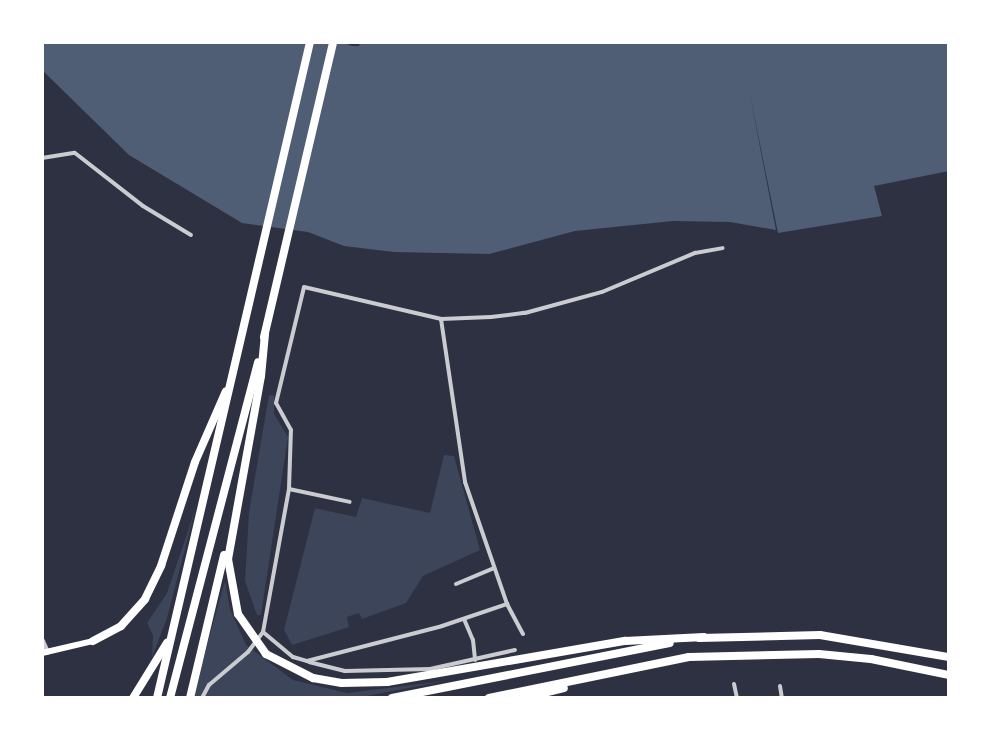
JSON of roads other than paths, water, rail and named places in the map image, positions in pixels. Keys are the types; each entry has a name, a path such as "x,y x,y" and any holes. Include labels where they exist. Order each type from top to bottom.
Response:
{"highway":[{"path":"157,698 310,42"},
{"path":"170,698 265,334 333,42"},
{"path":"190,698 233,519 261,376 265,334"},
{"path":"93,641 121,626 145,599 236,363"},
{"path":"233,519 228,559 231,591 248,633 266,654 313,678 342,683 387,682 625,641 704,637 820,635 949,657"},
{"path":"133,698 174,632"},
{"path":"392,698 704,637"},
{"path":"489,698 689,657 819,654 871,659 949,675"},
{"path":"523,698 689,657"}],"main road":[{"path":"44,653 93,641"}],"street":[{"path":"42,158 75,153 143,206 191,235"},
{"path":"202,698 209,685 248,652 263,632 289,489 291,430 276,403 304,287 441,319 533,311 602,292 669,267 695,253 723,248"},
{"path":"441,319 465,482 507,604 523,634"},
{"path":"289,489 350,502"},
{"path":"456,584 494,568"},
{"path":"307,661 464,619 507,604"},
{"path":"464,619 473,640 475,660"},
{"path":"263,632 293,657 329,669 430,669 515,650"},
{"path":"42,641 44,653"},
{"path":"734,684 737,698"},
{"path":"780,686 782,698"}]}
